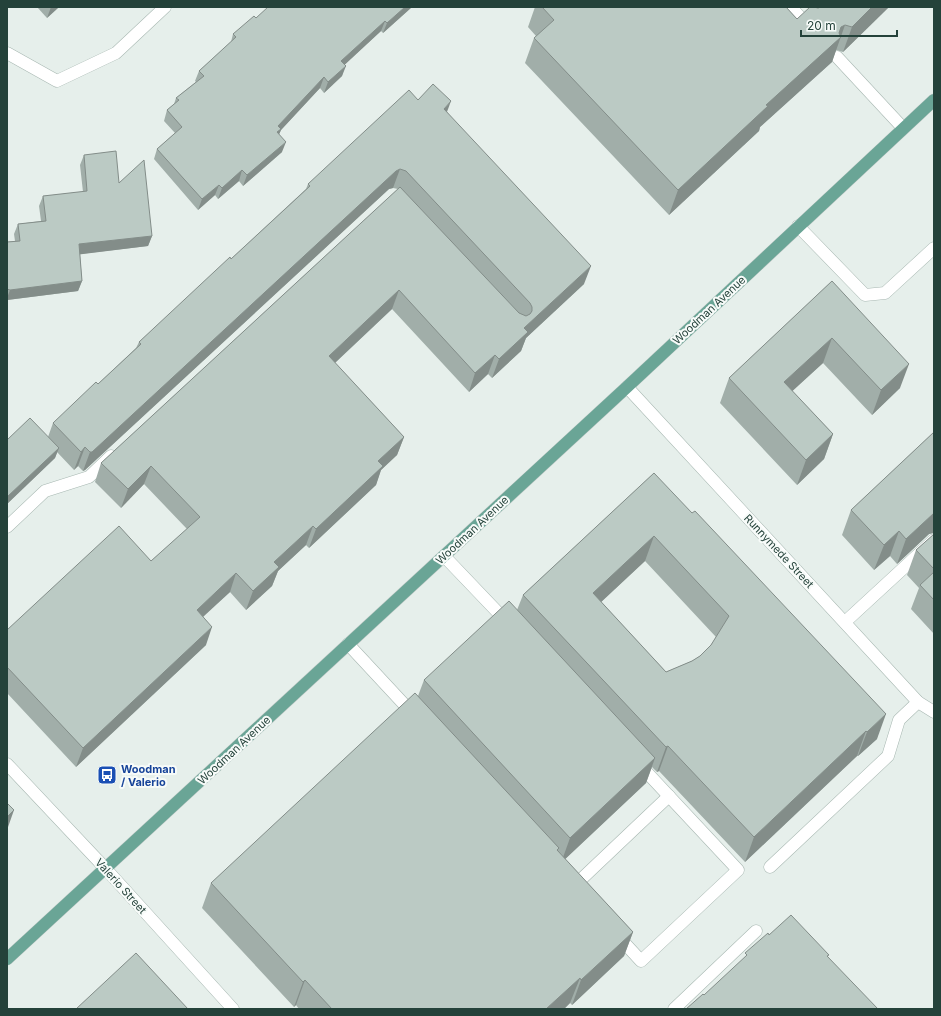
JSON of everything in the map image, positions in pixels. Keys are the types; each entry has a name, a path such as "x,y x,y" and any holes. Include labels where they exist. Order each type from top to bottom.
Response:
{"main road":[{"name":"Woodman Avenue","path":"7,958 628,387 903,128 933,103"}],"street":[{"path":"7,53 57,81 116,53 165,7"},
{"path":"791,7 808,26"},
{"path":"837,57 903,128"},
{"path":"798,226 865,295 885,293 934,248"},
{"name":"Runnymede Street","path":"628,387 918,702 934,712"},
{"path":"7,527 45,491 89,477 118,450"},
{"path":"845,622 934,540"},
{"path":"444,556 514,629"},
{"path":"348,644 421,722"},
{"path":"770,868 888,756 899,720 918,702"},
{"path":"609,927 641,961 738,870 632,756"},
{"name":"Valerio Street","path":"7,764 105,868 233,1009"},
{"path":"583,898 570,884 669,796"},
{"path":"674,1009 756,931"}],"building":[{"path":"268,7 405,7 387,23 385,21 341,61 346,66 328,82 324,77 278,126 281,129 277,132 286,142 247,175 242,170 222,188 219,185 202,199 157,149 182,127 167,110 179,100 176,98 204,76 199,71 236,37 233,34 254,16 256,18"},
{"path":"542,7 786,7 797,19 810,7 872,7 852,27 845,25 841,27 839,33 841,37 766,105 768,106 678,190 534,38 554,20"},
{"path":"433,84 451,101 444,109 591,266 524,328 528,332 499,359 495,355 475,373 399,290 329,356 404,437 378,461 383,466 316,529 313,526 274,562 279,567 253,591 236,573 197,610 212,627 83,748 7,667 7,630 119,526 151,561 200,517 151,466 128,489 101,463 400,187 519,313 526,316 532,311 530,303 406,171 400,169 396,171 92,452 85,447 81,452 53,423 96,382 98,384 141,344 139,342 230,257 231,259 310,186 308,184 409,90 418,100"},
{"path":"116,151 119,183 144,160 152,236 79,244 82,281 10,290 7,289 7,242 20,241 18,224 46,221 43,196 87,191 84,155"},
{"path":"832,281 909,364 881,390 832,338 784,382 833,434 806,460 729,378"},
{"path":"30,418 59,448 7,497 7,440"},
{"path":"934,432 934,513 906,539 899,531 884,545 851,510"},
{"path":"654,473 692,513 695,511 886,714 754,837 668,746 666,747 523,595","holes":["654,536 729,616 711,645 700,656 666,672 593,593"]},
{"path":"934,534 934,569 916,550"},
{"path":"934,572 934,600 920,585"},
{"path":"509,601 655,758 570,838 424,680"},
{"path":"415,693 559,848 557,850 633,932 581,980 580,978 546,1009 332,1009 305,980 303,982 211,883"},
{"path":"7,803 14,810 7,817"},
{"path":"791,915 829,955 827,956 878,1009 686,1009 703,994 704,995 747,955 745,953 768,933 769,935"},
{"path":"136,953 188,1009 76,1009"}],"place":[{"name":"Woodman / Valerio","path":"107,775"}]}
